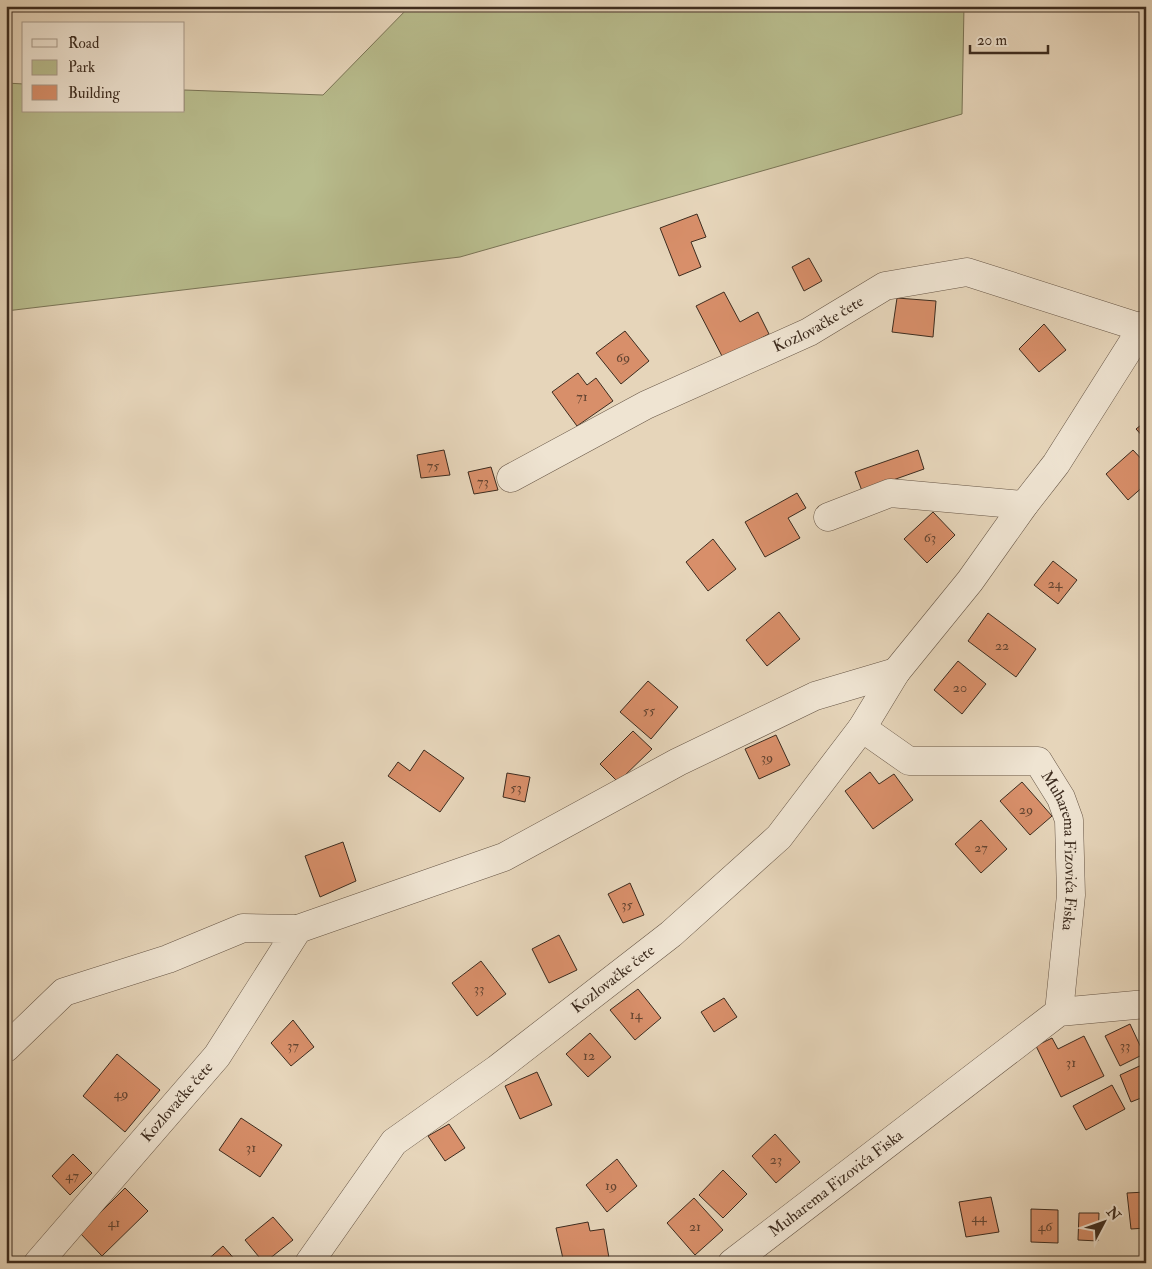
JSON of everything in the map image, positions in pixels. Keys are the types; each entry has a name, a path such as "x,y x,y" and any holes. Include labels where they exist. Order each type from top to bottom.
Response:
{"street":[{"name":"Kozlovačke čete","path":"309,1263 394,1142 497,1069 671,934 779,837 862,728 896,672 970,581 1024,505 1056,464 1144,326 967,272 886,286 809,332 646,406 511,478"},
{"path":"828,517 890,494 1024,505"},
{"path":"6,1048 64,992 168,959 243,928 298,929 504,857 678,762 806,700 896,672"},
{"name":"Muharema Fizovića Fiska","path":"732,1263 1059,1012 1071,896 1069,820 1061,798 1038,761 909,761 862,728"},
{"name":"Kozlovačke čete","path":"38,1263 216,1056 298,929"},
{"path":"1059,1012 1146,1004"}],"green space":[{"path":"410,6 964,6 962,114 460,257 6,311 6,83 22,84 22,112 185,112 185,90 323,95"}],"building":[{"path":"697,214 706,237 691,242 701,267 679,276 660,228"},
{"path":"809,258 822,281 804,291 792,267"},
{"path":"724,292 740,322 758,312 769,334 723,358 696,306"},
{"path":"897,298 936,301 933,337 892,332"},
{"path":"1044,324 1066,350 1039,372 1019,349"},
{"path":"625,331 649,361 621,384 596,353"},
{"path":"578,373 587,385 596,378 613,401 577,426 552,392"},
{"path":"1146,421 1146,440 1136,429"},
{"path":"444,450 450,475 421,478 417,455"},
{"path":"918,450 924,469 862,491 855,472"},
{"path":"1133,450 1146,464 1146,484 1128,500 1106,474"},
{"path":"491,467 498,490 474,494 468,472"},
{"path":"797,493 806,508 788,518 800,538 765,557 745,522"},
{"path":"933,512 955,535 927,563 904,539"},
{"path":"713,539 736,569 708,591 686,562"},
{"path":"1053,561 1077,580 1058,604 1034,585"},
{"path":"779,612 800,639 767,666 746,640"},
{"path":"988,613 1036,649 1016,677 968,641"},
{"path":"958,661 986,684 962,714 934,690"},
{"path":"648,681 678,707 651,739 620,712"},
{"path":"633,731 652,749 618,782 600,764"},
{"path":"776,735 790,765 759,779 745,749"},
{"path":"424,750 464,778 440,812 388,776 398,762 410,771"},
{"path":"870,772 879,784 894,774 913,800 873,829 845,791"},
{"path":"507,773 530,777 525,802 503,797"},
{"path":"1022,782 1052,816 1030,835 1000,801"},
{"path":"981,820 1007,849 981,873 955,844"},
{"path":"343,842 356,881 320,897 305,856"},
{"path":"630,883 644,915 623,923 608,894"},
{"path":"559,935 577,970 549,983 532,949"},
{"path":"481,961 506,994 477,1016 452,983"},
{"path":"638,989 661,1018 635,1040 610,1010"},
{"path":"724,998 737,1017 714,1032 701,1012"},
{"path":"293,1020 314,1047 291,1066 271,1043"},
{"path":"1130,1024 1144,1054 1120,1066 1105,1036"},
{"path":"590,1033 611,1057 588,1077 566,1054"},
{"path":"1084,1036 1104,1076 1061,1097 1036,1046 1052,1038 1058,1049"},
{"path":"117,1054 160,1090 125,1132 83,1096"},
{"path":"1146,1063 1146,1096 1131,1102 1120,1075"},
{"path":"537,1072 552,1105 520,1119 505,1086"},
{"path":"1112,1085 1125,1109 1086,1130 1073,1106"},
{"path":"241,1118 282,1145 260,1177 219,1150"},
{"path":"449,1124 465,1148 445,1161 428,1136"},
{"path":"775,1134 800,1162 776,1183 752,1156"},
{"path":"73,1154 92,1173 70,1195 52,1176"},
{"path":"617,1159 637,1186 607,1212 586,1185"},
{"path":"723,1170 747,1194 723,1218 699,1195"},
{"path":"125,1188 148,1211 102,1256 80,1233"},
{"path":"1146,1192 1146,1228 1131,1229 1127,1193"},
{"path":"991,1197 999,1232 966,1237 959,1202"},
{"path":"694,1198 723,1230 695,1255 667,1223"},
{"path":"1031,1209 1058,1210 1058,1243 1031,1242"},
{"path":"1079,1213 1099,1213 1098,1241 1078,1240"},
{"path":"273,1217 293,1240 264,1263 245,1240"},
{"path":"588,1222 590,1231 604,1229 609,1258 587,1263 564,1263 556,1228"},
{"path":"223,1246 238,1263 204,1263"}]}
